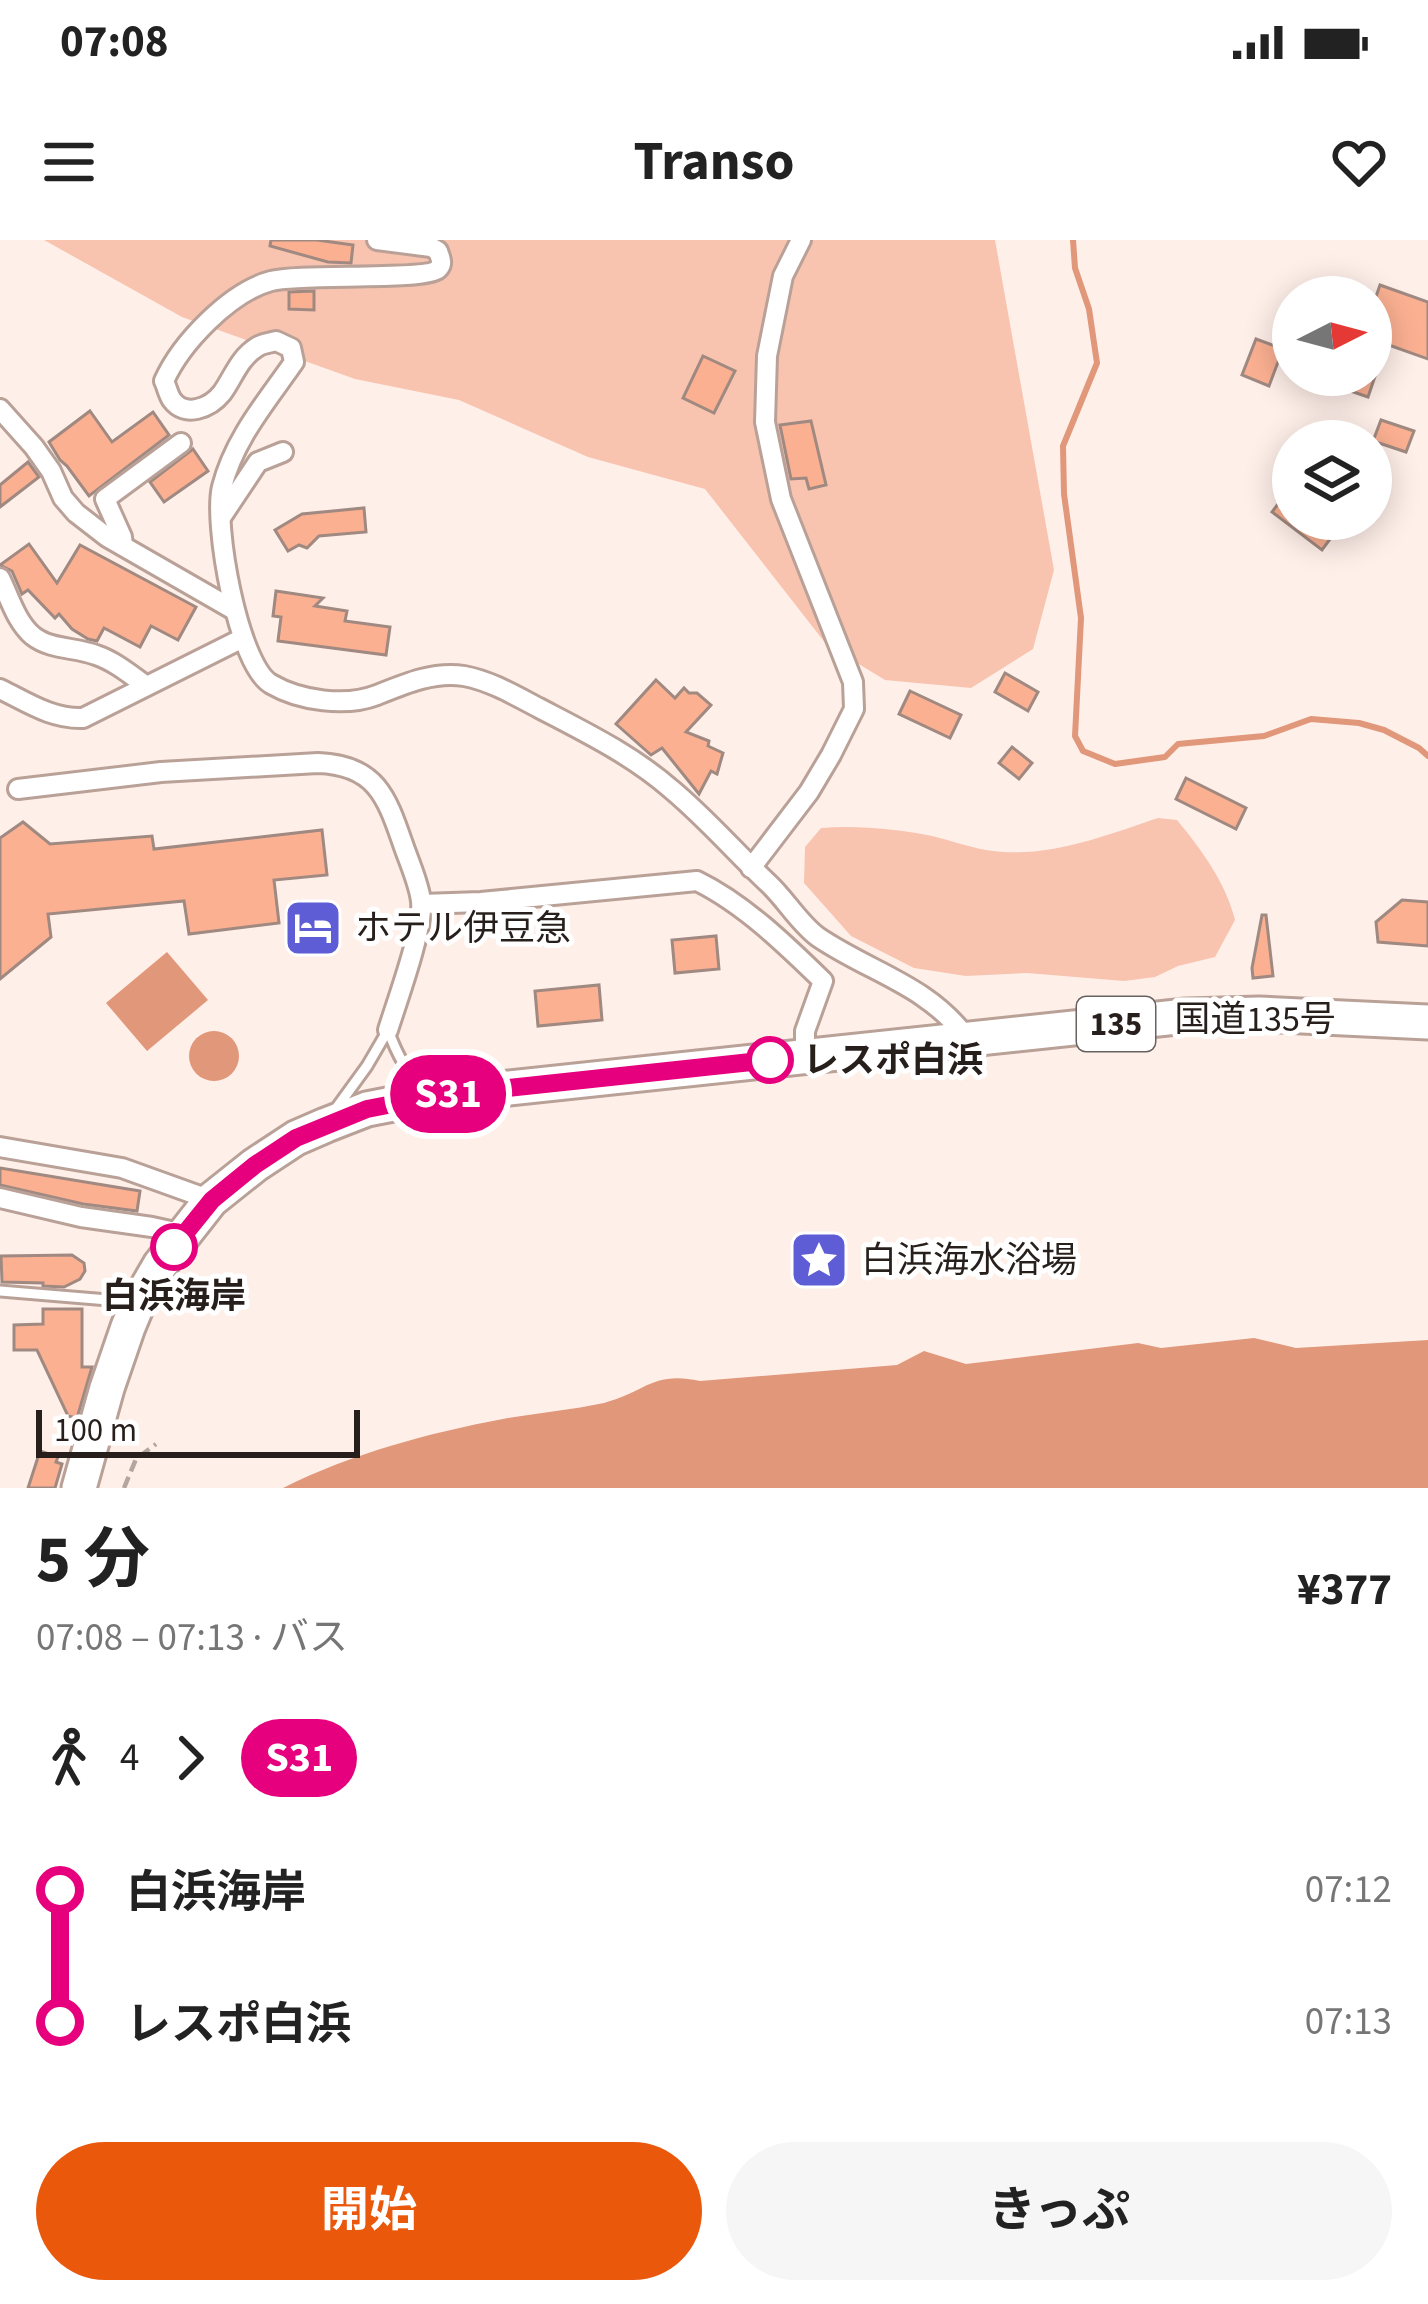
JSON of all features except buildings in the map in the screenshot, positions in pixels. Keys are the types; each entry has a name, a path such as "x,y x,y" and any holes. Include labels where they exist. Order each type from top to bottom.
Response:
{"highway":[{"name":"国道135号","path":"80,1488 107,1388 138,1303 160,1265 212,1200 255,1165 296,1138 367,1109 434,1096 1186,1016 1259,1014 1428,1022"}],"street":[{"path":"377,240 431,247 438,251 439,268 267,282 233,301 202,328 184,346 164,381 172,400 183,409 197,410 214,402 237,366 257,346 276,341 291,348 294,362 254,416 221,489 234,610 255,669 268,683 325,700 357,700 402,683 461,675 490,684 595,737 671,789 816,935 922,994 950,1016 967,1038"},
{"path":"751,868 809,792 854,709 854,682 781,499 765,422 767,356 783,276 801,240"},
{"path":"0,409 34,447 76,513 107,537 234,610"},
{"path":"123,546 105,499 181,443"},
{"path":"221,518 258,462 283,452"},
{"path":"0,578 32,635 54,646 97,655 145,685"},
{"path":"0,688 49,713 82,718 243,638"},
{"path":"18,789 160,772 337,764 356,770 383,793 422,904 388,1030"},
{"path":"422,904 698,881 721,892 823,981 805,1031 805,1056"},
{"path":"0,1147 122,1168 212,1200"},
{"path":"5,1201 184,1234"}],"lane":[{"path":"388,1030 399,1059 434,1096"},
{"path":"326,1125 388,1030"},
{"path":"0,1291 138,1303"}],"path":[{"path":"124,1488 136,1460 156,1444"}],"shaded area":[{"path":"44,240 995,240 1054,570 1033,649 971,688 885,680 826,644 705,489 588,457 459,400 355,379 182,317"},
{"path":"1158,818 1177,820 1195,843 1219,880 1235,920 1215,957 1155,977 1124,981 1027,973 966,976 914,968 851,936 804,883 805,847 821,828 891,830 986,850 1030,852 1074,845"},
{"path":"167,952 208,1000 147,1051 106,1003"},
{"path":"214,1031 231,1039 239,1056 231,1073 214,1081 197,1073 189,1056 197,1039"},
{"path":"1254,1338 1296,1348 1428,1340 1428,1488 283,1488 418,1438 604,1403 671,1379 700,1381 897,1365 924,1351 966,1364 1138,1343 1161,1348"}],"waterway":[{"path":"1073,240 1097,363 1063,446 1064,494 1081,618 1075,736 1083,751 1115,764 1165,757 1178,744 1264,736 1311,719 1384,730 1428,756"}],"bus line":[{"name":"S31","path":"174,1247 212,1200 255,1165 296,1138 367,1109 434,1096 770,1060"}],"place":[{"name":"ホテル伊豆急","path":"313,928"},
{"name":"レスポ白浜","path":"770,1060"},
{"name":"白浜海岸","path":"174,1247"},
{"name":"白浜海水浴場","path":"819,1260"}]}
